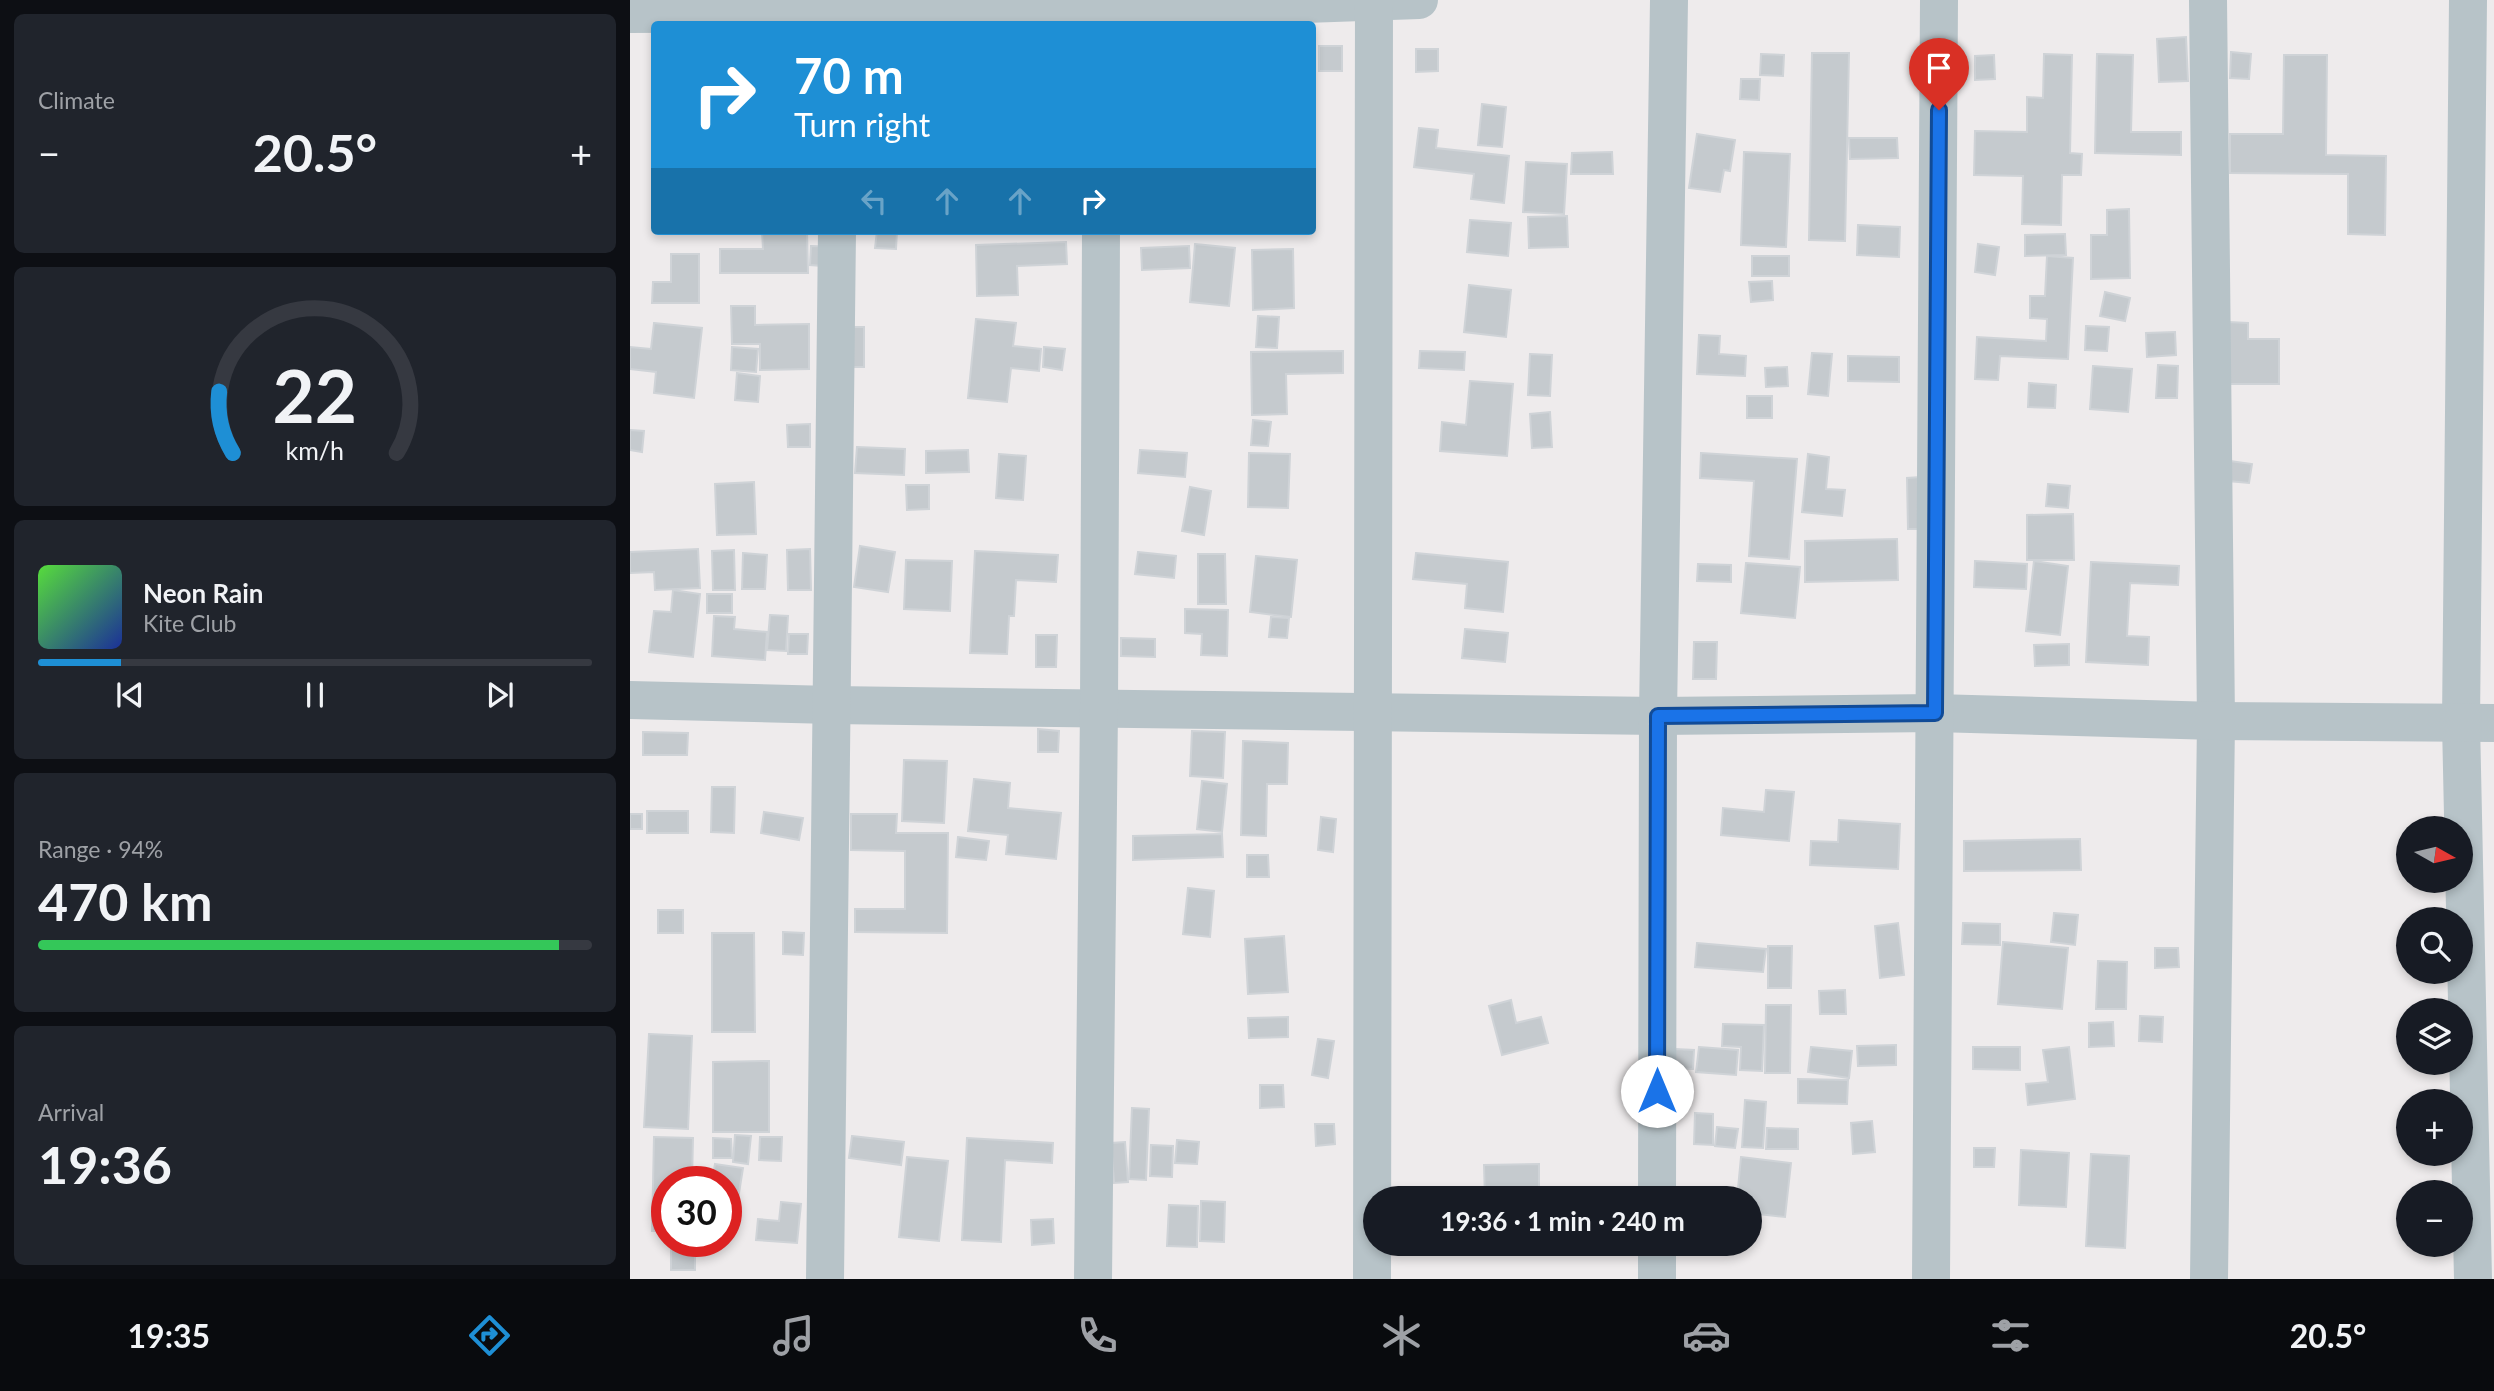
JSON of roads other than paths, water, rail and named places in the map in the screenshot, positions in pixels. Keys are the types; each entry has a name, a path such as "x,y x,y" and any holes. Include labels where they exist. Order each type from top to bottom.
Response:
{"street":[{"path":"1372,1279 1374,0"},
{"path":"630,14 1102,12 1419,0"},
{"path":"1657,1186 1658,716 1669,0"},
{"path":"1931,1279 1939,0"},
{"path":"2208,0 2216,721 2209,1279"},
{"path":"2468,0 2477,723 2473,1279"},
{"path":"825,1279 838,235"},
{"path":"1093,1279 1101,235"},
{"path":"630,700 1658,716 1935,713 2216,721 2477,723"},
{"path":"1657,1256 1657,1279"}]}
